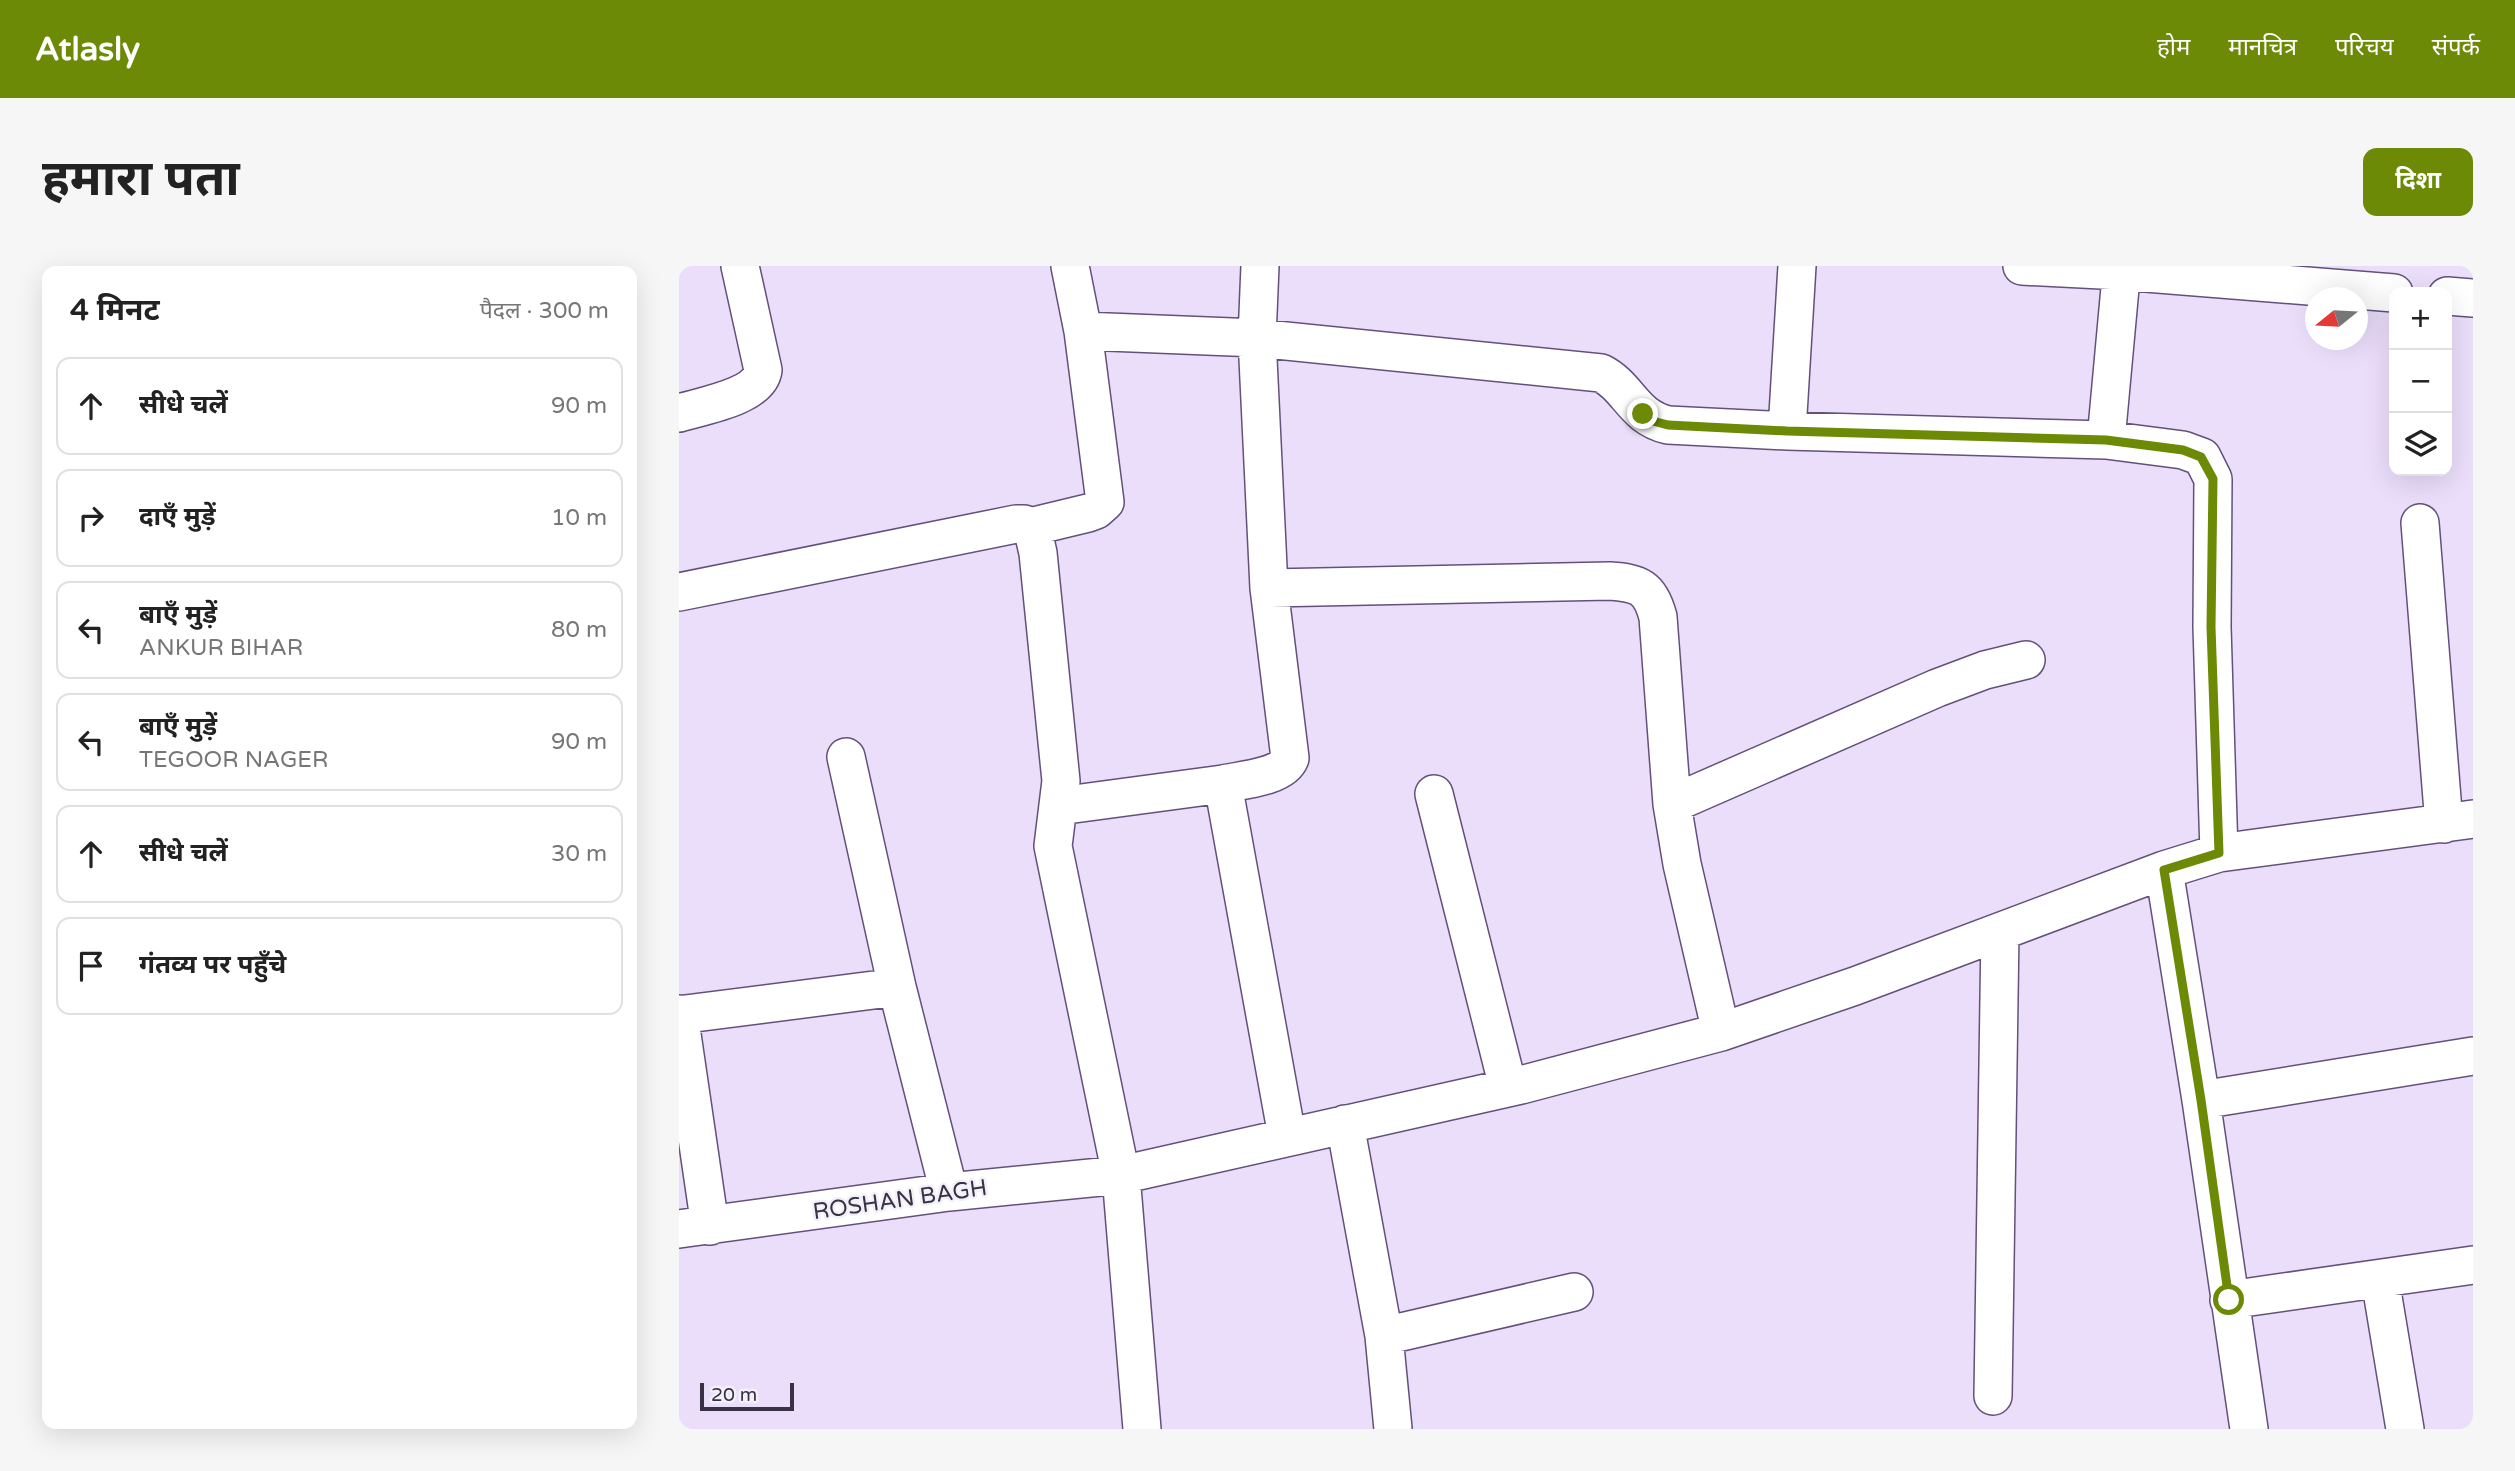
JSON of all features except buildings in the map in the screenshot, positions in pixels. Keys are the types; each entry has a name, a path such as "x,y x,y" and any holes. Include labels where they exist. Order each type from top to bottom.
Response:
{"street":[{"path":"679,413 734,397 750,389 762,376 763,370 740,266"},
{"path":"679,592 1016,524 1030,527 1096,510 1105,502 1083,331 1070,266"},
{"path":"1059,806 1223,784 1278,772 1288,764 1290,758 1269,588 1257,338 1260,266"},
{"path":"1787,431 1797,266"},
{"path":"2022,266 2122,268 2389,293"},
{"path":"2106,440 2122,268"},
{"path":"2452,296 2473,298"},
{"path":"1083,331 1257,338 1601,373 1617,384 1643,414 1657,423 1668,425 2106,440 2183,450 2201,457 2213,479 2211,627 2219,853"},
{"path":"2420,523 2458,822"},
{"path":"1030,527 1038,553 1061,781 1053,831 1056,864 1121,1175 1142,1429"},
{"path":"1269,588 1609,581 1635,584 1648,592 1658,617 1672,804 1682,864 1721,1032"},
{"path":"1672,804 1937,688 1985,670 2026,660"},
{"path":"846,757 897,987 949,1192"},
{"path":"1223,784 1287,1136"},
{"path":"1434,794 1508,1087"},
{"name":"ROSHAN BAGH","path":"694,1228 949,1192 1121,1175 1508,1087 1721,1032 1855,986 2164,870 2219,853 2458,822"},
{"path":"2164,870 2249,1429"},
{"path":"1993,1396 2000,932"},
{"path":"694,1228 679,1014 897,987"},
{"path":"2201,1100 2473,1056"},
{"path":"1345,1124 1384,1336 1393,1429"},
{"path":"2229,1300 2473,1265"},
{"path":"2380,1279 2405,1429"},
{"path":"1384,1336 1574,1292"}],"route":[{"path":"1643,414 1649,420 1668,425 2106,440 2183,450 2201,457 2208,466 2213,479 2211,627 2219,853 2164,870 2201,1100 2229,1300"}]}
